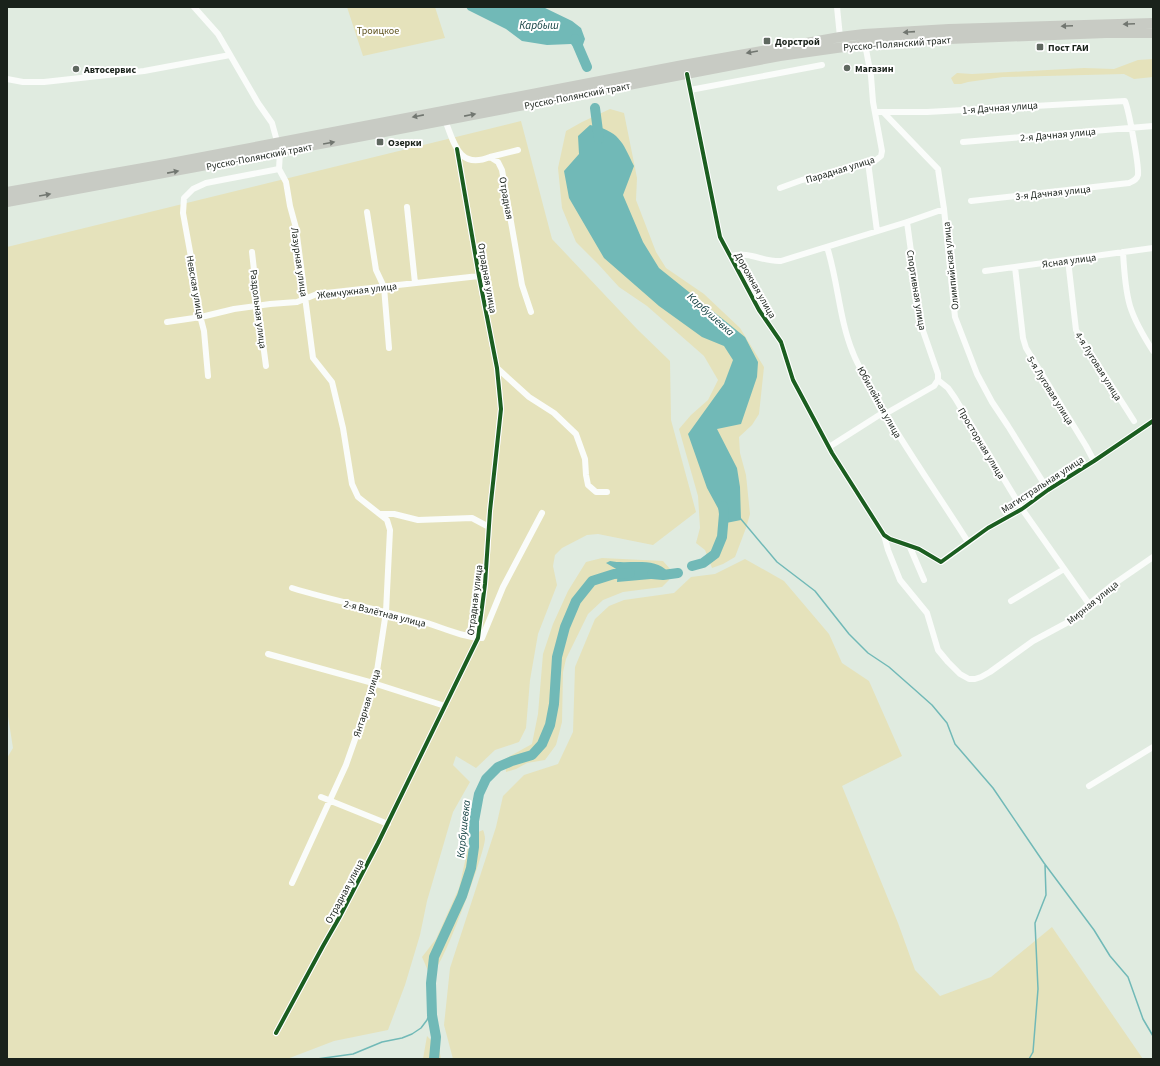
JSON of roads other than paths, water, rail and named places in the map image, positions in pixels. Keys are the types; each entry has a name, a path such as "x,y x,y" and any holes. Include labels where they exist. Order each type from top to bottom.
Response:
{"main road":[{"name":"Русско-Полянский тракт","path":"7,202 683,65 864,34 949,29 1153,23"},
{"name":"Русско-Полянский тракт","path":"7,192 445,120 780,56 865,44 949,39 1140,33 1153,34"}],"street":[{"path":"194,7 218,34 258,103 272,123 279,147 279,169"},
{"path":"837,7 840,38"},
{"name":"Парадная улица","path":"780,188 802,180 841,171 876,160 881,156 882,151 865,44"},
{"path":"7,79 23,82 44,82 144,71 230,56"},
{"path":"690,90 822,66"},
{"name":"Дорожная улица","path":"687,74 720,237 759,310 781,342 793,380 829,447 845,475 884,535"},
{"name":"1-я Дачная улица","path":"875,112 927,112 1125,101 1131,128"},
{"name":"Олимпийская улица","path":"884,113 938,169 944,209 955,317 977,374 992,402 1048,490"},
{"path":"445,120 457,148 466,159 484,159 518,150"},
{"name":"2-я Дачная улица","path":"963,142 1153,126"},
{"name":"3-я Дачная улица","path":"971,201 1129,183 1135,180 1138,176 1131,128"},
{"name":"Отрадная улица","path":"276,1033 339,918 388,824 478,638 485,584 489,527 501,409 497,368 479,276 457,148"},
{"name":"Отрадная","path":"490,157 498,162 502,170 522,285 531,312"},
{"path":"868,162 877,231"},
{"name":"Невская улица","path":"208,376 204,331 198,308 192,261 183,213 184,198 193,189 206,183 279,169"},
{"name":"Лазурная улица","path":"279,169 286,182 296,228 313,358 332,382 344,428 352,484 358,497 381,514"},
{"path":"407,207 416,283"},
{"path":"731,256 748,254 767,260 781,261 944,209"},
{"path":"368,212 376,270 384,287 389,348"},
{"name":"Спортивная улица","path":"907,222 921,325 938,374 938,380"},
{"name":"Юбилейная улица","path":"827,247 850,345 857,362 912,458 968,542"},
{"name":"Ясная улица","path":"985,271 1153,248"},
{"name":"Раздольная улица","path":"252,252 266,366"},
{"path":"1122,252 1125,282 1130,306 1153,351"},
{"name":"4-я Луговая улица","path":"1068,260 1076,330 1134,421"},
{"name":"5-я Луговая улица","path":"1015,267 1023,338 1026,348 1094,461"},
{"name":"Жемчужная улица","path":"166,322 201,318 220,312 270,304 297,302 317,294 479,276"},
{"path":"497,368 529,397 554,413 576,434 586,459 586,475 588,485 596,492 607,492"},
{"path":"829,447 885,413 934,386 938,380"},
{"name":"Просторная улица","path":"938,380 948,388 955,398 1022,509 1089,604"},
{"name":"Магистральная улица","path":"909,545 941,562 988,528 1022,509 1048,490 1153,421"},
{"path":"478,638 482,638 503,587 542,512"},
{"path":"381,514 394,514 418,520 472,518 489,527"},
{"name":"Янтарная улица","path":"292,883 346,765 377,671 386,612 390,530 387,520 381,514"},
{"path":"884,535 890,539 909,545 924,580"},
{"name":"Мирная улица","path":"884,535 888,550 900,580 924,608 927,614 938,650 960,674 969,679 981,677 990,672 1033,641 1072,620 1089,604 1141,564 1153,557"},
{"path":"1011,601 1064,569"},
{"name":"2-я Взлётная улица","path":"292,588 337,601 422,621 463,635 478,638"},
{"path":"268,654 373,683 445,706"},
{"path":"1089,786 1153,747"},
{"path":"321,797 388,824"}],"water":[{"name":"Карбыш","path":"466,7 543,7 572,21 581,28 585,39 580,53 571,44 547,45 522,41 506,29 468,10"},
{"path":"590,125 600,127 614,134 630,157 634,166 623,195 643,242 659,268 745,337 758,362 757,377 741,424 717,429 737,468 740,487 741,520 726,523 707,488 688,434 724,384 733,360 724,346 702,337 659,306 604,258 569,198 564,171 579,154 578,136"},
{"path":"610,561 656,564 663,567 668,572 662,578 617,582 618,570 606,563"}],"waterway":[{"name":"Карбушевка","path":"575,39 587,67"},
{"name":"Карбушевка","path":"595,108 599,139"},
{"name":"Карбушевка","path":"692,566 703,563 715,554 722,537 724,514 723,506"},
{"path":"740,518 777,562 815,591 849,634 868,653 889,667 914,689 932,705 947,723 955,744 993,788 1044,863 1094,930 1110,956 1128,977 1143,1019 1153,1036"},
{"name":"Карбушевка","path":"434,1059 436,1037 432,1015 431,983 434,957 462,896 471,868 474,847 474,821 479,794 486,779 498,767 532,755 542,744 550,725 554,704 557,657 565,627 576,601 592,581 614,574 630,573"},
{"name":"Карбушевка","path":"652,574 663,575 678,573"},
{"path":"1029,1059 1033,1052 1038,989 1035,923 1046,895 1045,865"},
{"path":"317,1059 353,1054 382,1042 402,1038 412,1034 421,1028 427,1020 432,1007"}],"place":[{"name":"Дорстрой","path":"767,41"},
{"name":"Пост ГАИ","path":"1040,47"},
{"name":"Магазин","path":"847,68"},
{"name":"Автосервис","path":"76,69"},
{"name":"Озерки","path":"380,142"}],"park label":[{"name":"Троицкое","path":"378,30"}]}
